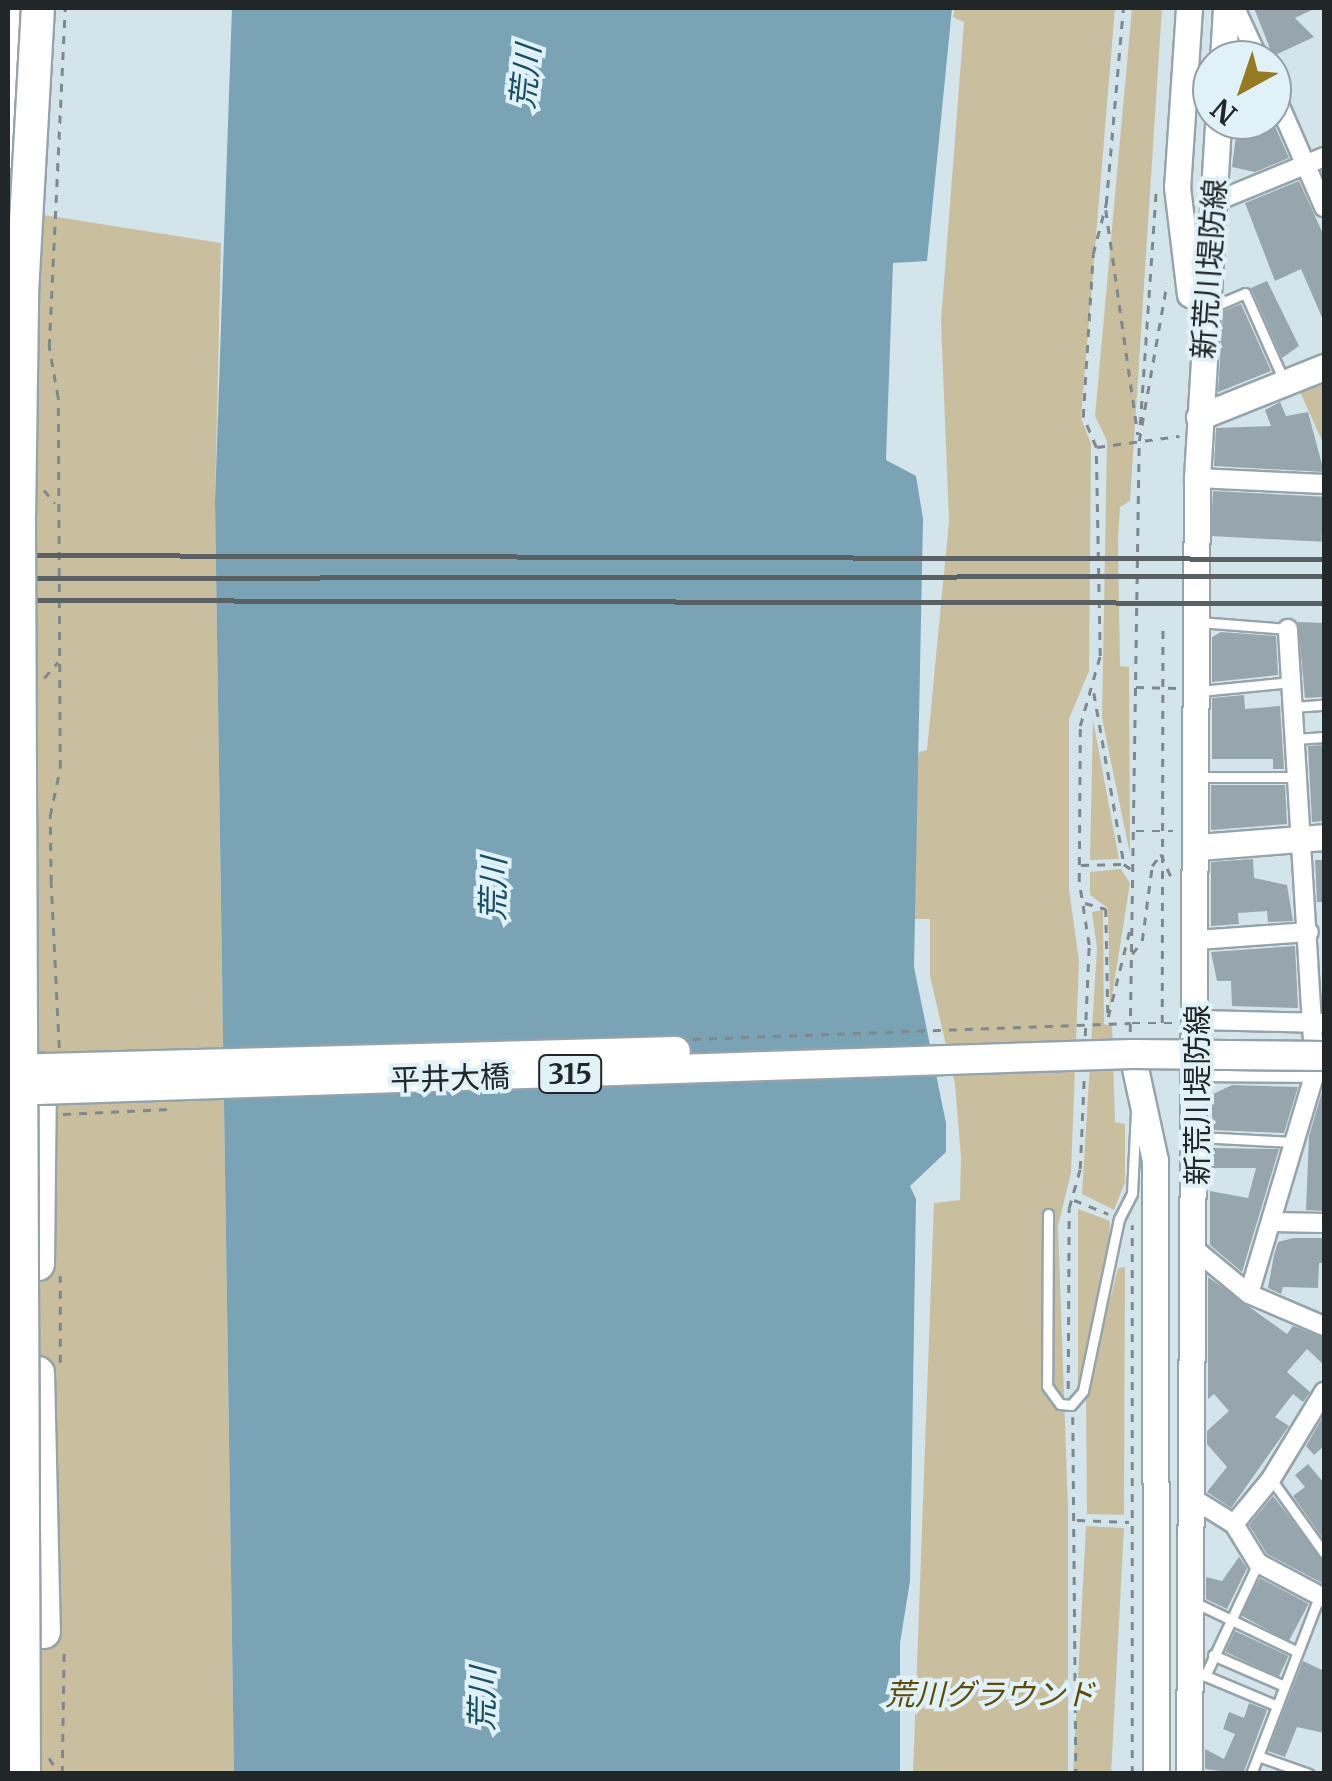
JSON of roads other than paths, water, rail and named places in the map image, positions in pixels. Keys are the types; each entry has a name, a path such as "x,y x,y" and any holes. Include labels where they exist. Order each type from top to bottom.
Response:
{"highway":[{"path":"8,152 18,8"},
{"path":"24,1774 19,520 22,292 38,8"},
{"path":"24,1080 45,1774"}],"main road":[{"name":"新荒川堤防線","path":"1190,8 1177,187 1192,267 1184,393 1199,426"},
{"path":"1224,40 1226,8"},
{"name":"新荒川堤防線","path":"1189,1774 1197,1672 1189,1599 1192,1247 1198,1137 1198,847 1193,778 1197,478 1217,140"},
{"path":"1199,426 1324,367"},
{"path":"1198,847 1314,838"},
{"name":"315","path":"1131,1039 1322,1028"},
{"name":"新荒川堤防線","path":"1131,1039 1140,1100 1155,1160 1156,1774"},
{"name":"315","path":"1131,1039 1321,1068"},
{"name":"平井大橋","path":"24,1080 1131,1039"}],"street":[{"path":"1236,8 1250,40"},
{"path":"1292,133 1324,206"},
{"path":"1212,203 1324,156"},
{"path":"1197,478 1324,484"},
{"path":"1249,1294 1321,1068 1318,968 1310,932 1314,838 1298,777 1288,629"},
{"path":"1197,940 1310,932"},
{"path":"1198,1020 1322,1028"},
{"path":"1198,1072 1321,1068"},
{"path":"1273,1222 1324,1223"},
{"path":"1192,1247 1249,1294 1324,1326"},
{"path":"1234,1524 1271,1479 1324,1392"},
{"path":"1190,1496 1234,1524 1258,1562 1322,1598"}],"lane":[{"path":"1206,310 1244,293 1286,384"},
{"path":"1195,622 1288,629"},
{"path":"1194,689 1292,682"},
{"path":"1294,707 1324,705"},
{"path":"1296,739 1324,737"},
{"path":"1193,778 1298,777"},
{"path":"1048,1214 1048,1386 1060,1404 1070,1404 1083,1391 1119,1219 1132,1193 1134,1117 1140,1100"},
{"path":"1198,1137 1296,1142"},
{"path":"1271,1479 1324,1553"},
{"path":"1258,1562 1213,1655 1197,1672 1275,1705"},
{"path":"1251,1774 1296,1651 1322,1598"},
{"path":"1189,1599 1296,1651"},
{"path":"1213,1655 1282,1686"},
{"path":"1258,1756 1309,1774"}],"water":[{"name":"荒川","path":"232,8 952,8 927,261 893,263 886,460 916,476 923,519 914,967 946,1123 946,1152 910,1186 916,1199 910,1581 900,1643 900,1773 234,1773 215,501"}],"railway":[{"path":"8,555 1324,559"},
{"path":"8,578 1324,576"},
{"path":"8,600 1324,603"}],"park label":[{"name":"荒川グラウンド","path":"990,1694"}]}
